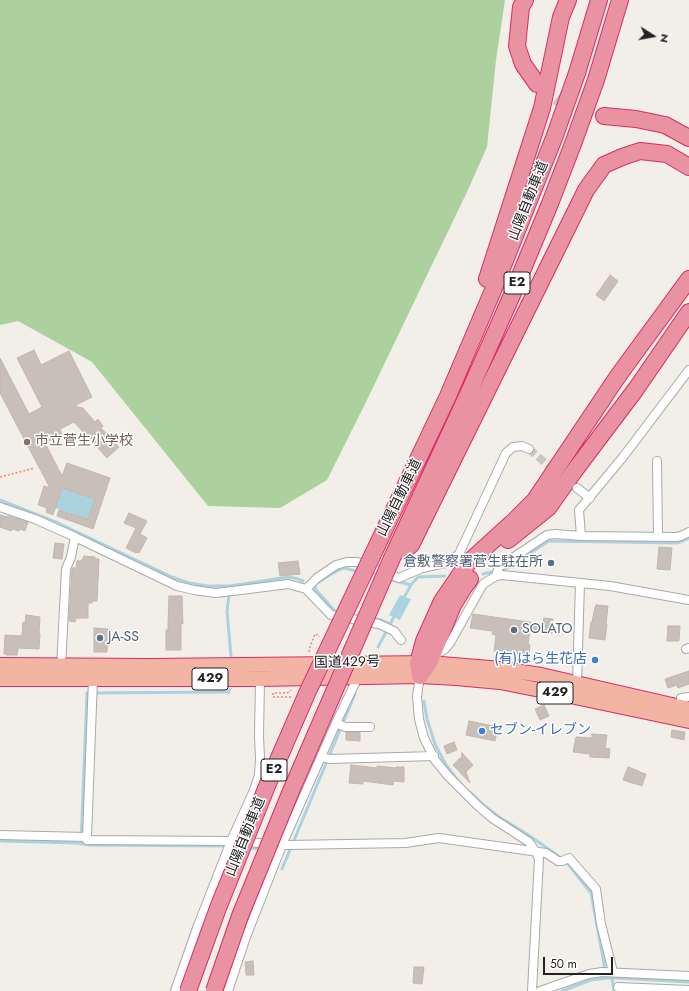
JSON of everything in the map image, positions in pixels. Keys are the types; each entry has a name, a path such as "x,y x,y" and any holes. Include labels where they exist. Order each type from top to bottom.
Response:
{"highway":[{"path":"525,0 521,7 517,46 523,64 537,84"},
{"path":"448,396 542,108 561,17 568,0"},
{"name":"山陽自動車道","path":"188,991 218,908 269,781 308,692 448,396 494,288 554,138 577,73 599,0"},
{"name":"山陽自動車道","path":"214,991 240,916 291,791 392,558 512,295 546,213 596,80 620,0"},
{"path":"604,116 636,119 665,125 689,138"},
{"path":"392,558 411,545 586,190 604,166 622,157 640,151 667,154 689,168"},
{"path":"425,665 425,640 442,602 455,582 468,563 535,500 618,376 689,279"},
{"path":"425,665 453,605 478,567 492,552 548,508 574,470 636,389 689,312"},
{"name":"国道429号","path":"0,665 60,672 92,688 260,679 358,677 425,665 456,678 500,682 575,696 685,710"},
{"name":"国道429号","path":"0,679 60,672 151,666 425,665 502,669 541,675 685,710"}],"street":[{"path":"580,536 579,510 590,498 689,370"},
{"path":"306,588 317,578 336,566 347,562 357,562 399,578 422,568 450,562 459,554 506,453 513,447 522,446 529,449"},
{"path":"657,461 658,537"},
{"path":"577,488 590,498"},
{"path":"0,507 35,519 177,586 215,593 288,584 306,588 331,615 379,624 394,632 401,640"},
{"path":"532,991 539,859 529,842 492,818 477,805 448,776 434,756 424,738 419,719 416,696 425,665 445,649 450,643 483,584 497,573 499,567 547,535 676,537 689,532"},
{"path":"60,672 66,569 71,557 75,537"},
{"path":"497,573 502,575 610,586 689,600"},
{"path":"577,683 580,583"},
{"path":"228,991 246,937 341,725 358,677"},
{"path":"175,991 197,928 259,775 260,679"},
{"path":"84,837 92,688"},
{"path":"341,725 370,727"},
{"path":"326,758 434,756"},
{"path":"0,835 84,837 87,840 231,841 288,845 405,843 439,838 546,853 558,861 569,858 596,889 601,924 617,980"},
{"path":"540,991 589,974 602,972 617,980 689,990"},
{"path":"617,980 689,976"}],"path":[{"path":"0,477 35,468"},
{"path":"309,652 315,634 319,636 318,638"},
{"path":"287,693 273,693 273,697 291,697"}],"green space":[{"path":"0,0 505,0 496,60 487,147 467,192 327,480 280,508 208,506 92,362 18,321 0,325"}],"water":[{"path":"62,488 95,499 88,519 55,508"},
{"path":"400,595 411,599 400,620 389,615"}],"building":[{"path":"610,275 618,281 604,301 596,295"},
{"path":"34,350 41,365 69,351 92,397 74,406 83,408 95,422 98,419 103,426 101,428 119,447 107,458 74,422 60,429 62,434 45,443 62,476 67,463 110,478 93,529 57,516 59,510 88,519 95,499 62,488 53,515 46,512 47,508 38,505 44,486 50,488 0,393 0,358 29,414 42,407 17,358"},
{"path":"129,513 147,521 140,534 147,538 139,553 126,548 136,528 124,523"},
{"path":"0,515 28,522 25,531 20,529 19,531 12,529 11,531 0,527"},
{"path":"55,543 64,544 62,559 53,558"},
{"path":"659,547 672,548 670,570 657,569"},
{"path":"84,556 99,559 97,601 88,603 88,618 76,618 75,622 69,621 72,568 76,568 77,561 82,561"},
{"path":"298,561 300,574 280,576 278,563"},
{"path":"169,596 182,596 183,624 181,623 181,650 166,650"},
{"path":"596,605 608,606 605,640 589,638 591,622"},
{"path":"473,614 543,624 544,618 553,619 552,633 530,630 528,644 530,645 529,656 494,651 496,635 492,634 493,631 470,628"},
{"path":"26,615 40,617 39,649 18,648 17,655 4,654 5,635 22,636 23,622 25,623"},
{"path":"668,626 680,626 679,641 667,641"},
{"path":"94,628 108,629 107,652 94,652"},
{"path":"689,671 689,684 678,688 677,685 668,688 665,679"},
{"path":"544,705 549,716 540,720 535,709"},
{"path":"469,721 498,727 495,741 466,735"},
{"path":"672,730 685,732 684,740 671,737"},
{"path":"346,732 360,732 360,741 346,740"},
{"path":"592,734 607,735 605,748 610,749 609,758 590,757 590,754 573,752 576,737 592,738"},
{"path":"454,742 457,750 447,754 444,746"},
{"path":"462,753 473,765 466,772 470,783 453,765 460,758 461,760"},
{"path":"351,765 377,768 377,766 396,768 404,767 404,782 394,781 393,785 363,781 363,784 349,783"},
{"path":"628,767 646,774 642,786 623,780"},
{"path":"253,961 254,975 246,975 245,962"},
{"path":"414,967 424,967 422,984 413,983"}],"waterway":[{"path":"0,500 58,523 172,577 189,583 207,586 230,586 289,577 303,581"},
{"path":"483,574 505,569 549,541 678,543 689,538"},
{"path":"314,586 333,573 344,568 360,572"},
{"path":"389,579 411,585 418,577 445,576"},
{"path":"403,599 411,585"},
{"path":"315,586 316,590 335,611 339,612"},
{"path":"229,595 227,611 231,656"},
{"path":"378,647 395,615"},
{"path":"372,618 390,624 394,628"},
{"path":"81,844 87,693 229,692 229,690"},
{"path":"282,869 355,694"},
{"path":"424,701 427,719 435,744 446,765 460,783"},
{"path":"470,792 499,817 527,834 568,864 591,893 605,969"},
{"path":"0,841 77,843 89,845 225,846"},
{"path":"248,848 263,849"},
{"path":"562,991 591,980 607,978 689,982"},
{"path":"612,978 614,991"}],"tunnel":[{"path":"537,84 569,105 604,116"},
{"path":"529,449 556,472"}],"place":[{"name":"市立菅生小学校","path":"27,442"},
{"name":"倉敷警察署菅生駐在所","path":"551,563"},
{"name":"SOLATO","path":"514,630"},
{"name":"JA-SS","path":"100,638"},
{"name":"(有)はら生花店","path":"595,660"},
{"name":"セブン-イレブン","path":"482,731"}]}
